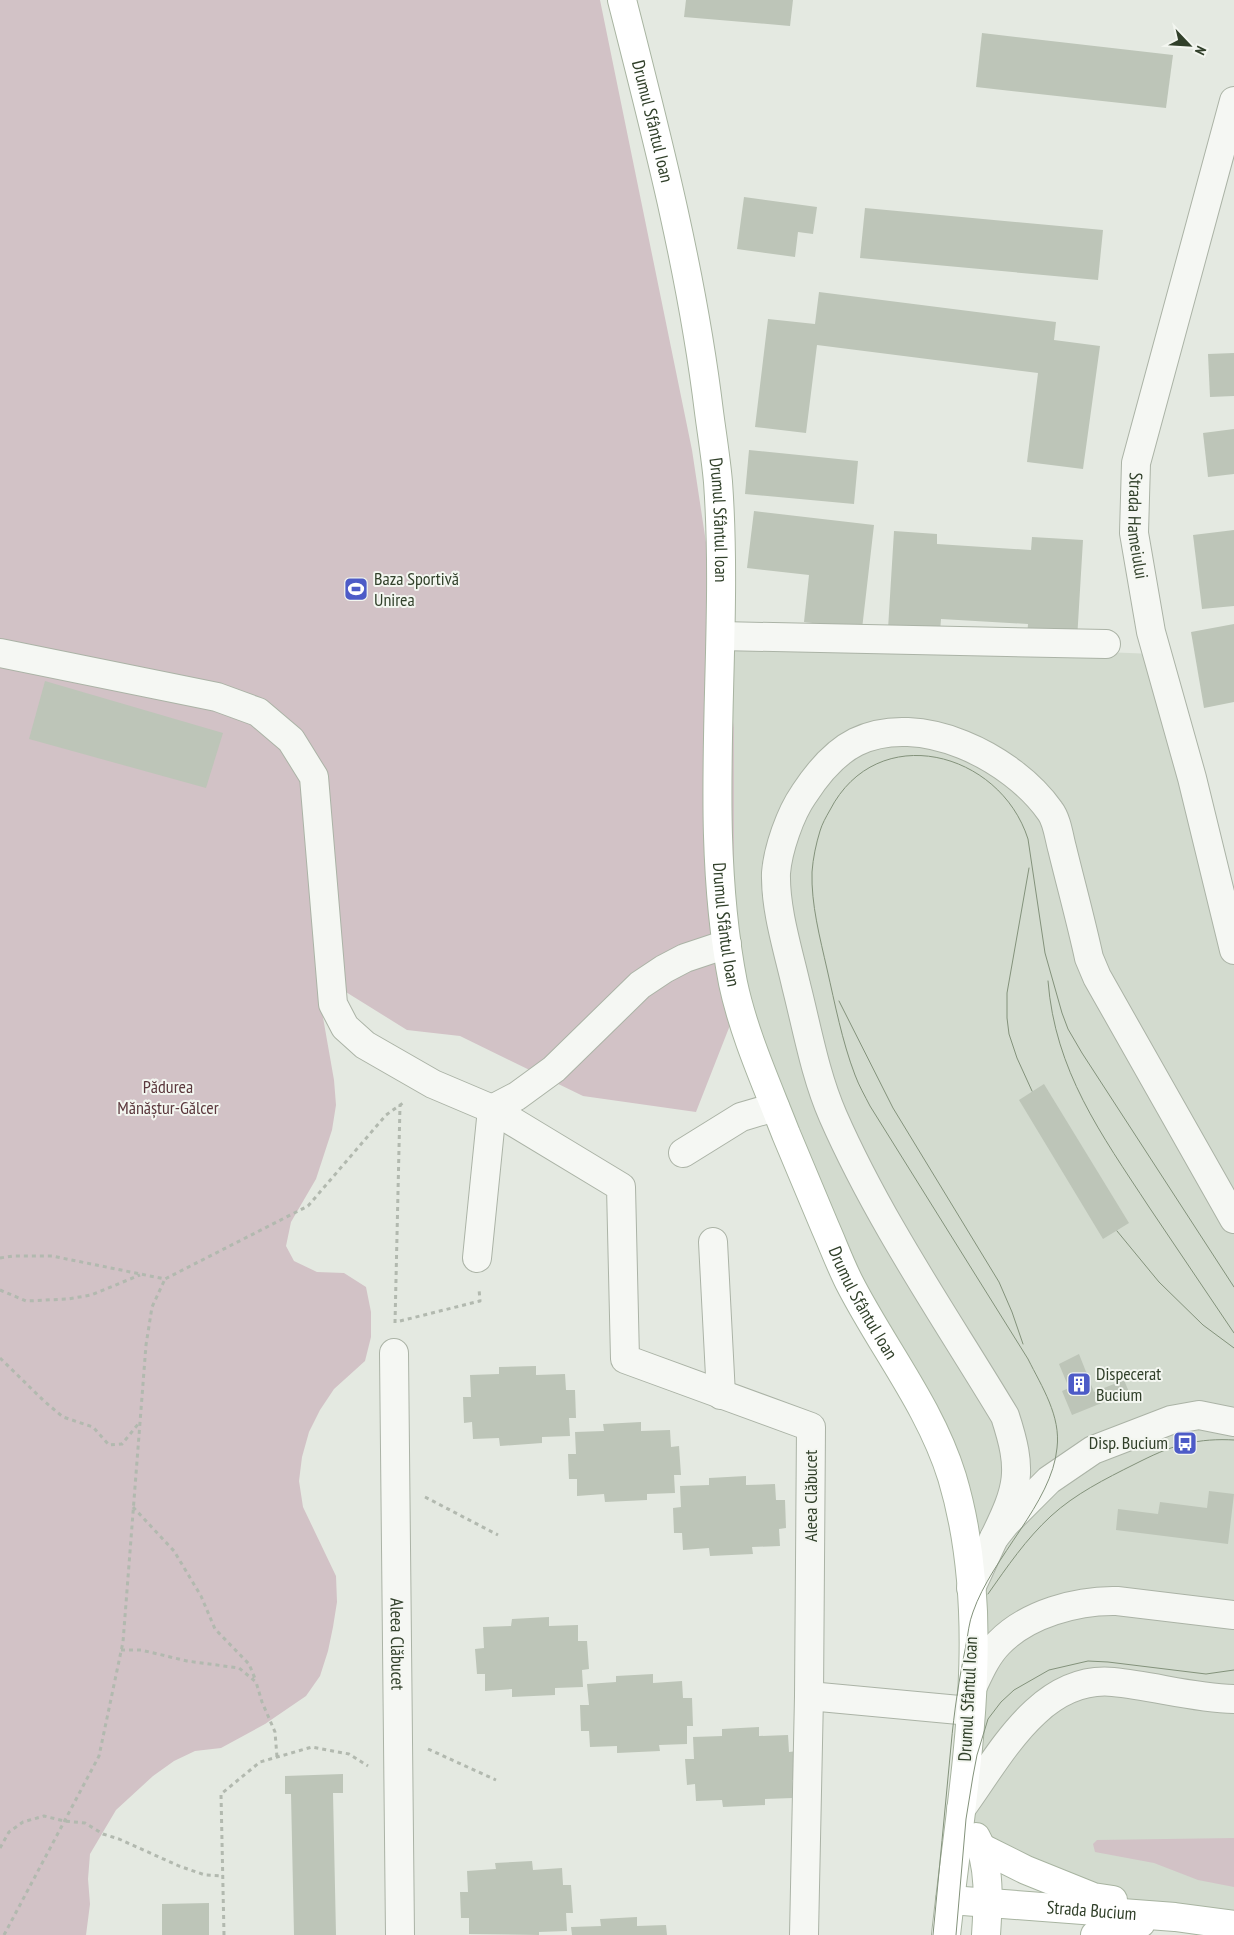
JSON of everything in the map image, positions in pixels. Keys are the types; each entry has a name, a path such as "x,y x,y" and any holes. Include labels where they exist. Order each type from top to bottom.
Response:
{"main road":[{"name":"Drumul Sfântul Ioan","path":"622,0 671,195 691,289 718,479 722,576 718,814 721,900 733,984 751,1045 775,1107 848,1280 936,1435 951,1473 964,1523 969,1555 971,1588 972,1699 946,1935"},
{"path":"961,1809 982,1848 988,1903 986,1935"},
{"path":"982,1848 1026,1870 1093,1897 1131,1904 1175,1918"},
{"name":"Strada Bucium","path":"950,1900 1175,1918 1234,1925"},
{"path":"1095,1935 1122,1926 1175,1918"}],"street":[{"name":"Strada Hameiului","path":"1234,101 1136,464 1134,533 1151,632 1192,778 1234,950"},
{"path":"721,636 1106,644"},
{"path":"0,653 217,697 258,712 291,740 314,777 334,1004 345,1027 365,1045 433,1084 492,1109"},
{"path":"971,1588 1008,1510 1017,1470 1016,1454 1005,1416 879,1209 832,1114 814,1057 786,943 777,892 776,871 785,836 796,805 814,779 836,756 856,742 898,732 920,733 947,740 978,752 1005,767 1031,788 1053,813 1090,958 1097,977 1234,1219"},
{"path":"492,1109 536,1084 554,1069 640,985 685,958 727,944"},
{"path":"683,1153 741,1117 775,1107"},
{"path":"477,1258 492,1109"},
{"name":"Aleea Clăbucet","path":"492,1109 621,1187 625,1359 811,1427 809,1696 804,1935"},
{"path":"714,1242 722,1395"},
{"name":"Aleea Clăbucet","path":"394,1353 400,1935"},
{"path":"994,1538 1005,1524 1049,1480 1093,1450 1171,1420 1199,1415 1234,1422"},
{"path":"809,1696 972,1699 987,1659 999,1643 1020,1627 1054,1610 1077,1604 1117,1601 1234,1615"},
{"path":"961,1809 1020,1726 1040,1707 1058,1695 1076,1687 1094,1682 1112,1682 1201,1696 1234,1699"}],"path":[{"path":"4,1935 99,1756 121,1650 146,1345 152,1307 165,1279 308,1206 386,1115 433,1084"},
{"path":"394,1353 400,1105"},
{"path":"0,1258 52,1256 165,1279"},
{"path":"395,1323 480,1301 477,1258"},
{"path":"0,1290 26,1301 68,1299 91,1296 142,1274"},
{"path":"0,1358 63,1417 93,1427 109,1445 122,1444 140,1423"},
{"path":"395,1481 498,1535"},
{"path":"133,1507 174,1552 201,1596 215,1629 250,1664 262,1702 275,1732 277,1757"},
{"path":"121,1650 140,1650 187,1661 239,1668 256,1682"},
{"path":"398,1735 496,1780"},
{"path":"224,1935 221,1794 260,1762 312,1747 349,1754 398,1784"},
{"path":"0,1848 8,1832 22,1822 44,1816 64,1821 85,1823 103,1834 119,1839 179,1866 205,1874 223,1876"}],"shaded area":[{"path":"721,636 1153,654 1234,950 1234,1925 1175,1917 982,1848 961,1809 964,1523 848,1280 741,1014"}],"green space":[{"name":"Baza Sportivă Unirea","path":"0,0 600,0 692,450 734,728 734,1015 696,1112 583,1096 460,1036 407,1030 325,979 321,1006 334,1080 336,1105 332,1130 316,1179 291,1222 286,1246 294,1261 317,1272 344,1273 366,1287 371,1312 371,1337 365,1361 334,1389 320,1410 309,1432 302,1457 299,1481 303,1507 336,1576 337,1602 328,1651 320,1676 306,1696 265,1724 221,1748 195,1751 174,1761 153,1776 116,1810 90,1854 88,1879 90,1904 86,1935 0,1935"},
{"path":"1234,1838 1234,1887 1198,1880 1154,1863 1095,1852 1093,1844 1097,1840"}],"building":[{"path":"686,0 793,0 790,26 684,17"},
{"path":"982,33 1173,55 1166,108 976,87"},
{"path":"744,197 817,207 813,234 798,232 795,257 737,249"},
{"path":"865,208 1103,230 1098,280 860,258"},
{"path":"819,292 1056,322 1054,340 1100,346 1083,469 1027,462 1038,373 817,345 806,433 755,427 768,319 815,324"},
{"path":"1234,353 1234,396 1210,397 1208,354"},
{"path":"1234,429 1234,474 1208,477 1203,433"},
{"path":"749,450 858,461 854,504 745,494"},
{"path":"754,511 874,525 862,629 804,622 809,575 747,568"},
{"path":"1234,530 1234,606 1202,609 1193,535"},
{"path":"894,531 937,534 937,544 1031,550 1032,537 1083,540 1077,640 1027,637 1028,624 941,619 940,632 888,629"},
{"path":"1234,624 1234,702 1204,708 1191,632"},
{"path":"45,681 223,733 206,788 29,739"},
{"path":"1044,1084 1129,1223 1103,1239 1019,1100"},
{"name":"Dispecerat Bucium","path":"1079,1354 1094,1392 1124,1380 1129,1392 1072,1415 1062,1391 1069,1388 1059,1364"},
{"path":"536,1366 536,1375 565,1374 566,1390 575,1390 576,1418 569,1418 570,1436 542,1437 542,1443 500,1446 499,1438 473,1439 472,1422 464,1423 463,1397 471,1397 470,1375 499,1374 499,1367"},
{"path":"641,1422 641,1431 670,1430 671,1447 679,1446 681,1475 674,1475 675,1493 647,1494 647,1500 605,1502 604,1494 577,1496 577,1479 569,1479 568,1454 576,1454 575,1432 604,1431 603,1424"},
{"path":"746,1476 746,1485 775,1484 776,1500 785,1500 786,1528 779,1529 780,1546 752,1547 753,1554 710,1556 709,1548 683,1550 682,1533 674,1533 673,1508 681,1507 680,1486 709,1485 709,1478"},
{"path":"1209,1491 1234,1494 1228,1544 1116,1530 1118,1509 1158,1514 1160,1502 1207,1508"},
{"path":"549,1617 549,1626 578,1625 578,1641 587,1641 589,1669 582,1670 583,1687 555,1688 555,1695 512,1697 512,1689 485,1691 485,1674 477,1674 475,1649 484,1648 483,1627 511,1626 512,1619"},
{"path":"653,1674 653,1683 682,1681 683,1698 692,1698 693,1726 687,1726 687,1744 659,1745 660,1751 617,1753 617,1746 590,1747 589,1731 581,1731 580,1705 589,1705 587,1684 616,1682 616,1676"},
{"path":"759,1727 759,1736 788,1735 789,1752 798,1751 798,1780 792,1780 793,1798 765,1799 765,1805 723,1807 722,1800 696,1801 695,1784 687,1785 685,1759 694,1759 693,1737 722,1736 722,1729"},
{"path":"343,1774 343,1793 333,1793 336,1935 294,1935 291,1794 285,1794 285,1776"},
{"path":"532,1861 533,1870 562,1868 563,1885 571,1885 573,1913 566,1913 567,1931 539,1932 539,1935 469,1934 469,1918 461,1918 460,1892 468,1892 467,1871 496,1869 495,1863"},
{"path":"209,1903 209,1935 162,1935 162,1904"},
{"path":"637,1917 637,1926 666,1925 667,1935 572,1935 571,1927 601,1926 600,1919"}],"tram line":[{"path":"933,1935 954,1721 971,1620 982,1591 993,1571 1033,1510 1044,1489 1053,1469 1057,1436 1056,1425 1049,1402 1028,1359 870,1106 850,1062 839,1022 814,909 812,872 815,851 822,826 830,810 851,782 877,764 906,756 936,757 965,767 992,785 1013,809 1028,839 1045,953 1068,1029 1234,1287"},
{"path":"1029,868 1007,993 1007,1018 1009,1034 1017,1058 1032,1091"},
{"path":"1048,981 1052,1014 1060,1044 1070,1073 1083,1100 1114,1154 1234,1333"},
{"path":"839,1001 893,1108 999,1282 1023,1344"},
{"path":"1117,1231 1159,1282 1203,1325 1234,1348"},
{"path":"988,1594 1033,1534 1060,1508 1080,1494 1153,1455 1172,1448 1203,1441 1234,1440"},
{"path":"956,1935 966,1819 977,1755 988,1719 1001,1702 1014,1690 1049,1670 1088,1661 1206,1674 1234,1670"}],"place":[{"name":"Baza Sportivă Unirea","path":"356,589"},
{"name":"Dispecerat Bucium","path":"1079,1384"},
{"name":"Disp. Bucium","path":"1185,1443"}],"park label":[{"name":"Pădurea Mănăștur-Gălcer","path":"168,1097"}]}
